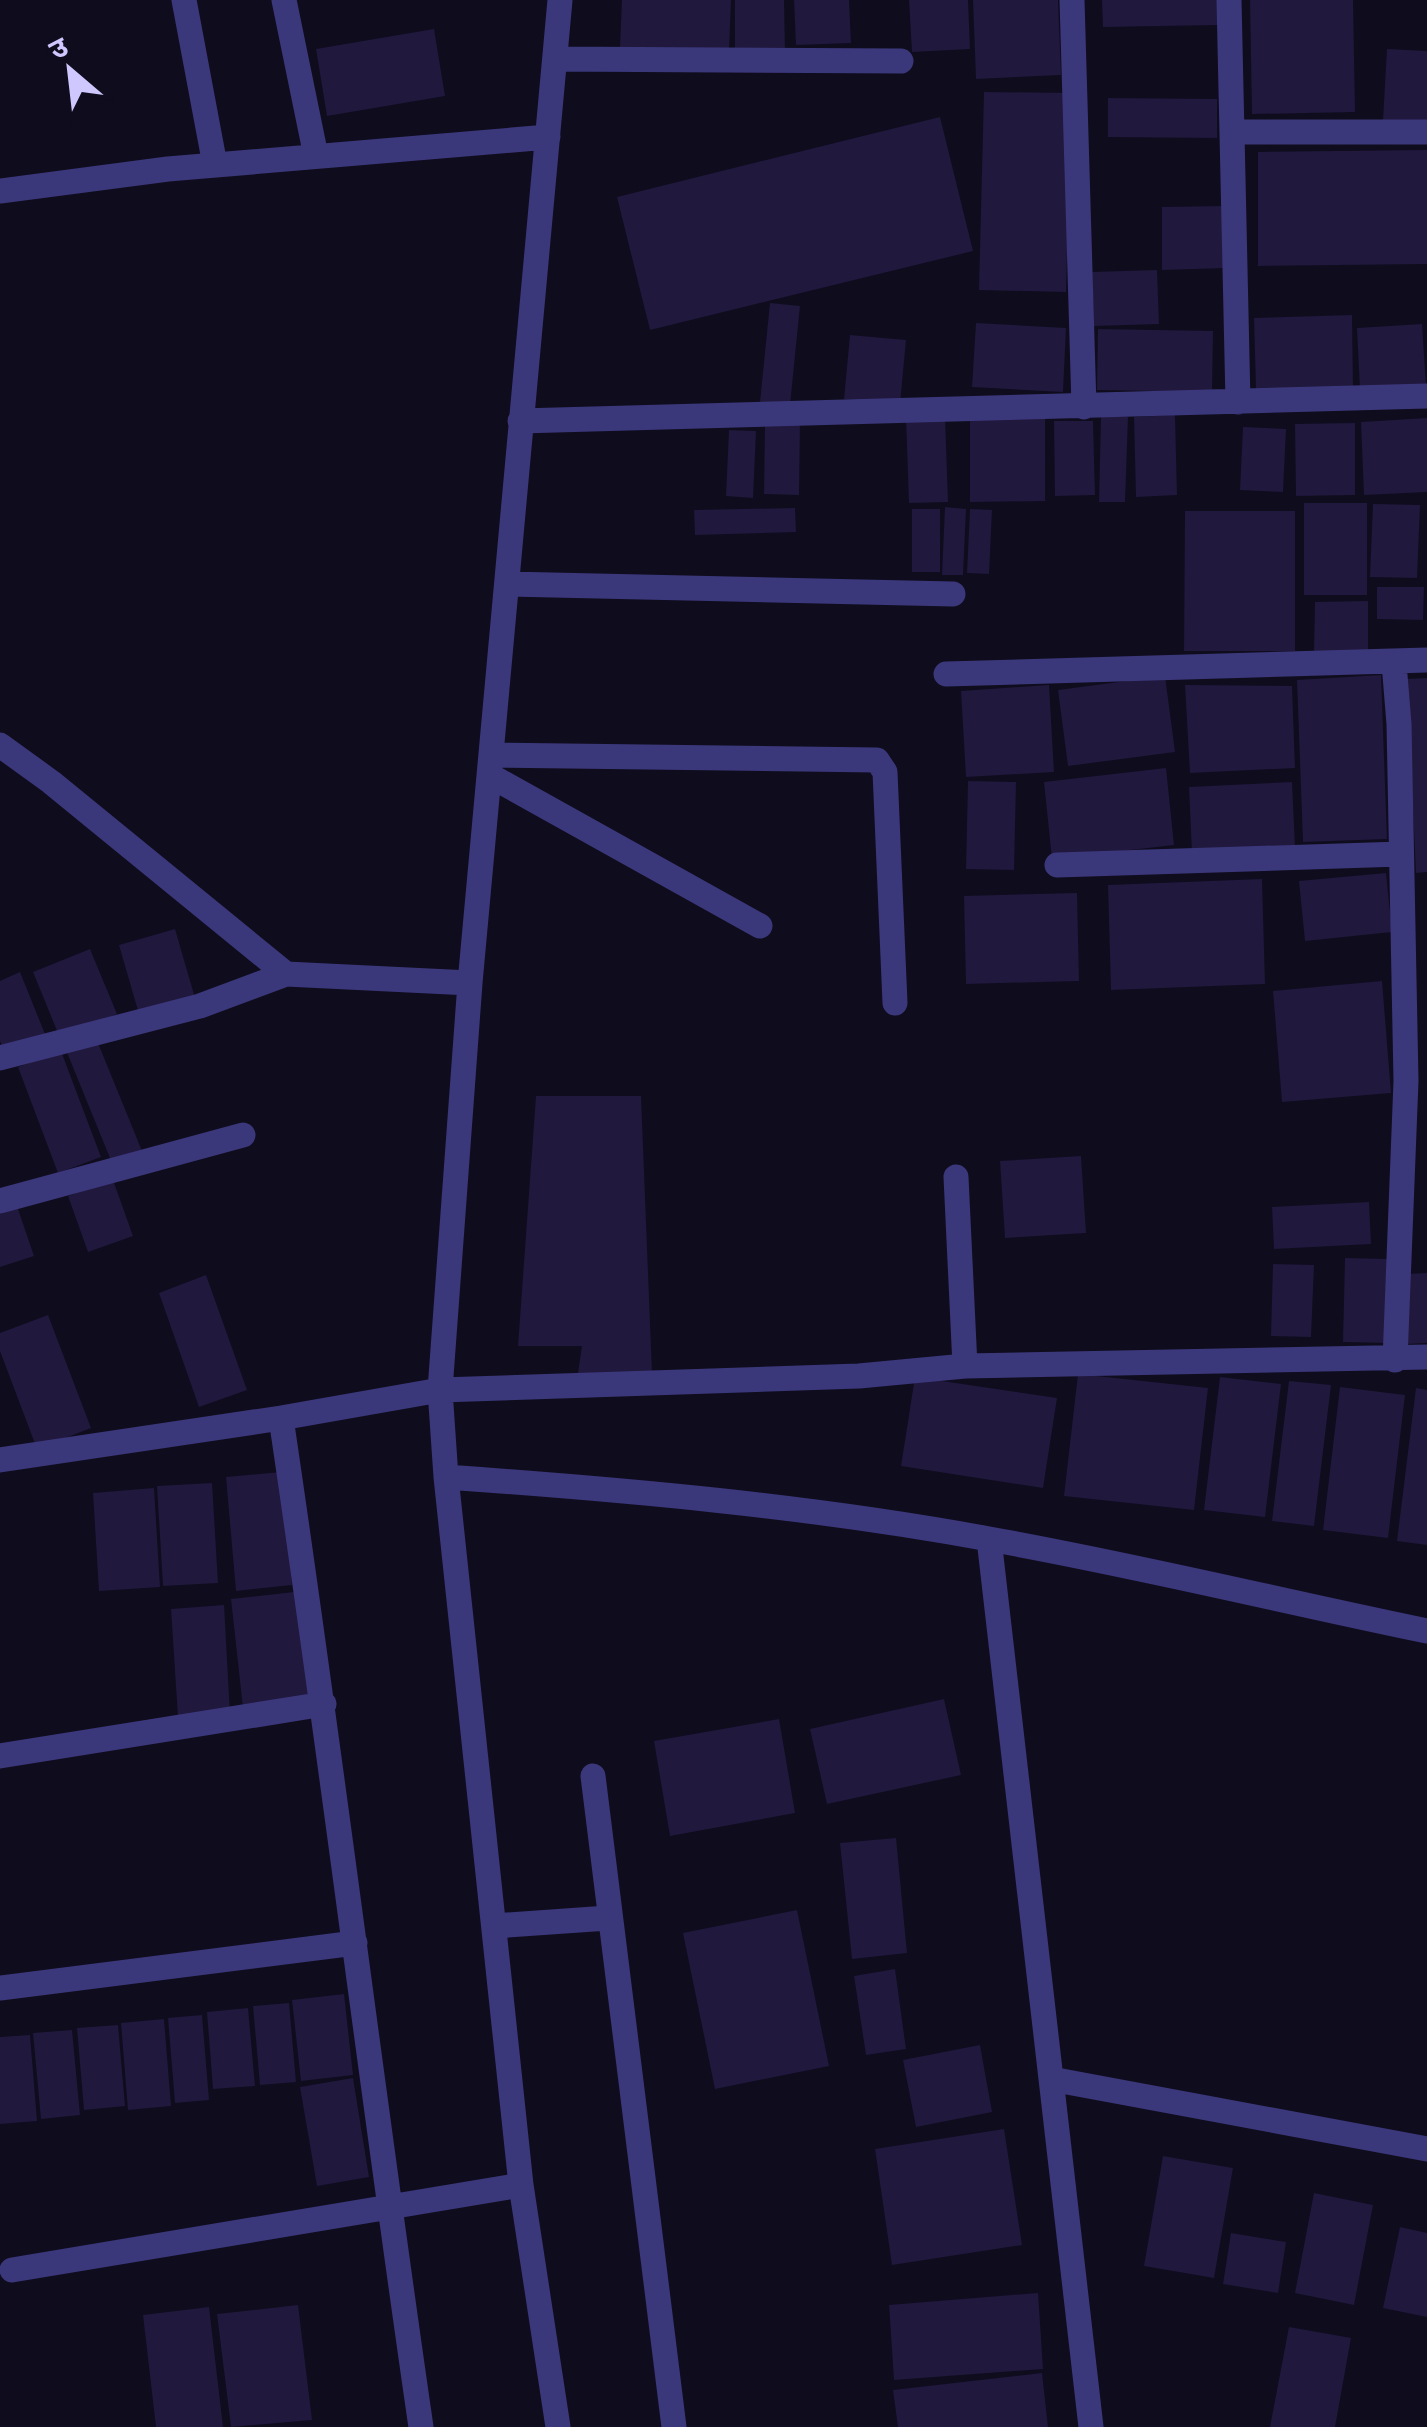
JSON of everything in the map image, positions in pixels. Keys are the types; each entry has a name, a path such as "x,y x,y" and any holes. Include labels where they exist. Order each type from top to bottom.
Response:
{"street":[{"path":"184,0 214,165"},
{"path":"284,0 316,156"},
{"path":"558,2427 522,2185 440,1390 470,982 560,0"},
{"path":"1072,0 1084,407"},
{"path":"1229,0 1238,402"},
{"path":"556,60 900,60"},
{"path":"1232,132 1427,132"},
{"path":"0,191 214,165 548,136"},
{"path":"520,421 1427,396"},
{"path":"507,584 953,594"},
{"path":"946,674 1427,660"},
{"path":"1394,663 1399,724 1400,854 1417,1080 1395,1360"},
{"path":"0,744 286,974"},
{"path":"490,765 877,760 885,772 895,1003"},
{"path":"490,765 760,926"},
{"path":"1057,864 1400,854"},
{"path":"0,1058 200,1006 286,974 470,982"},
{"path":"0,1202 243,1135"},
{"path":"956,1176 965,1366"},
{"path":"0,1460 440,1390 859,1376 965,1366 1427,1357"},
{"path":"281,1418 324,1704 388,2206 421,2427"},
{"path":"446,1477 639,1491 989,1538 1427,1632"},
{"path":"989,1538 1091,2427"},
{"path":"0,1756 324,1704"},
{"path":"593,1776 674,2427"},
{"path":"494,1926 608,1918"},
{"path":"0,1988 355,1944"},
{"path":"1051,2079 1427,2149"},
{"path":"12,2270 522,2185"}],"building":[{"path":"622,0 731,0 729,50 620,47"},
{"path":"735,0 784,0 785,52 735,52"},
{"path":"794,0 849,0 851,43 796,45"},
{"path":"909,0 968,0 970,49 912,52"},
{"path":"973,0 1058,0 1061,75 976,79"},
{"path":"1102,0 1217,0 1217,25 1103,27"},
{"path":"1250,0 1353,0 1355,112 1252,114"},
{"path":"434,29 445,96 327,116 316,49"},
{"path":"1387,49 1427,51 1427,122 1383,120"},
{"path":"984,92 1071,93 1066,292 979,290"},
{"path":"1108,98 1217,99 1217,138 1108,137"},
{"path":"940,117 973,251 650,330 617,197"},
{"path":"1427,150 1427,264 1258,266 1258,152"},
{"path":"1224,206 1225,268 1162,270 1162,207"},
{"path":"1157,270 1159,324 1094,326 1092,272"},
{"path":"770,303 800,306 790,405 760,402"},
{"path":"1352,315 1353,387 1256,390 1254,318"},
{"path":"976,323 1066,328 1063,392 972,387"},
{"path":"1422,324 1426,386 1360,390 1357,328"},
{"path":"1098,329 1213,331 1212,392 1097,390"},
{"path":"850,335 906,340 900,404 844,399"},
{"path":"1175,415 1177,495 1136,497 1134,417"},
{"path":"945,417 948,502 909,503 906,418"},
{"path":"1045,417 1045,501 970,502 970,418"},
{"path":"1101,417 1128,417 1125,502 1099,502"},
{"path":"1427,418 1427,492 1364,495 1361,422"},
{"path":"1054,421 1093,421 1095,495 1055,496"},
{"path":"765,422 800,423 799,495 764,494"},
{"path":"1355,423 1355,495 1296,496 1295,424"},
{"path":"1243,427 1286,429 1283,492 1240,490"},
{"path":"729,430 756,431 753,498 726,496"},
{"path":"1304,503 1367,503 1367,595 1304,595"},
{"path":"1373,504 1420,505 1417,578 1370,577"},
{"path":"945,507 966,509 963,575 942,575"},
{"path":"795,508 796,532 695,535 694,510"},
{"path":"912,509 940,509 940,572 912,572"},
{"path":"970,509 992,510 989,574 967,573"},
{"path":"1185,511 1295,511 1295,651 1184,651"},
{"path":"1377,587 1424,587 1423,620 1377,619"},
{"path":"1368,601 1368,651 1314,651 1315,602"},
{"path":"1381,675 1387,839 1303,842 1297,680"},
{"path":"1165,676 1175,752 1068,766 1058,690"},
{"path":"1427,678 1427,872 1416,873 1407,679"},
{"path":"1049,685 1054,772 966,777 961,691"},
{"path":"1185,685 1292,686 1295,768 1190,773"},
{"path":"1166,768 1174,845 1052,859 1044,782"},
{"path":"968,781 1016,782 1014,870 966,869"},
{"path":"1292,782 1295,847 1192,853 1189,787"},
{"path":"1386,873 1392,932 1305,941 1299,881"},
{"path":"1262,879 1265,984 1111,990 1108,885"},
{"path":"1077,893 1079,981 966,984 964,896"},
{"path":"175,929 195,998 139,1014 119,945"},
{"path":"90,949 117,1014 60,1038 33,972"},
{"path":"20,972 45,1034 4,1050 0,1041 0,981"},
{"path":"1382,981 1391,1093 1282,1102 1273,991"},
{"path":"96,1038 142,1151 112,1163 66,1050"},
{"path":"61,1051 101,1157 58,1173 18,1067"},
{"path":"536,1096 641,1096 652,1373 578,1373 582,1346 518,1346"},
{"path":"1081,1156 1086,1233 1005,1238 1000,1161"},
{"path":"113,1180 133,1236 88,1252 68,1196"},
{"path":"1369,1202 1371,1244 1274,1249 1272,1207"},
{"path":"16,1203 34,1256 0,1267 0,1208"},
{"path":"1345,1258 1388,1259 1389,1343 1343,1342"},
{"path":"1273,1264 1314,1265 1311,1337 1271,1336"},
{"path":"1427,1273 1427,1343 1408,1344 1405,1274"},
{"path":"206,1275 247,1390 199,1407 159,1293"},
{"path":"48,1315 91,1428 37,1449 0,1351 0,1333"},
{"path":"1078,1374 1208,1388 1194,1510 1064,1496"},
{"path":"915,1377 1057,1398 1043,1488 901,1466"},
{"path":"1220,1377 1281,1384 1265,1517 1204,1510"},
{"path":"1289,1381 1331,1385 1314,1526 1272,1521"},
{"path":"1340,1387 1405,1395 1388,1538 1323,1530"},
{"path":"1416,1388 1427,1390 1427,1545 1397,1541"},
{"path":"282,1472 292,1585 236,1591 226,1477"},
{"path":"212,1483 218,1583 163,1586 157,1486"},
{"path":"154,1488 160,1587 99,1591 93,1493"},
{"path":"303,1591 315,1700 243,1708 231,1599"},
{"path":"224,1605 230,1714 178,1717 171,1609"},
{"path":"944,1699 961,1775 827,1804 810,1729"},
{"path":"779,1719 795,1813 670,1836 654,1741"},
{"path":"896,1838 907,1953 852,1959 840,1843"},
{"path":"797,1910 829,2066 715,2089 683,1933"},
{"path":"895,1969 906,2049 866,2055 854,1976"},
{"path":"344,1994 353,2075 301,2081 292,2000"},
{"path":"289,2003 296,2082 260,2085 253,2006"},
{"path":"248,2008 255,2086 213,2089 207,2012"},
{"path":"202,2015 209,2100 175,2103 168,2018"},
{"path":"164,2019 171,2106 128,2110 121,2023"},
{"path":"118,2025 125,2106 84,2110 77,2028"},
{"path":"72,2030 80,2115 41,2119 33,2033"},
{"path":"30,2035 37,2121 0,2124 0,2037"},
{"path":"980,2045 992,2112 916,2127 903,2060"},
{"path":"353,2078 369,2177 317,2186 300,2087"},
{"path":"1004,2129 1022,2245 892,2265 875,2149"},
{"path":"1163,2156 1233,2168 1214,2278 1144,2266"},
{"path":"1314,2193 1373,2205 1354,2305 1295,2293"},
{"path":"1400,2227 1427,2233 1427,2317 1383,2308"},
{"path":"1231,2233 1286,2242 1278,2293 1223,2284"},
{"path":"1038,2293 1043,2369 894,2380 889,2305"},
{"path":"298,2305 312,2420 231,2427 217,2314"},
{"path":"209,2307 223,2427 156,2427 143,2315"},
{"path":"1289,2327 1351,2338 1335,2427 1270,2427"},
{"path":"1042,2373 1048,2427 898,2427 893,2390"}]}
